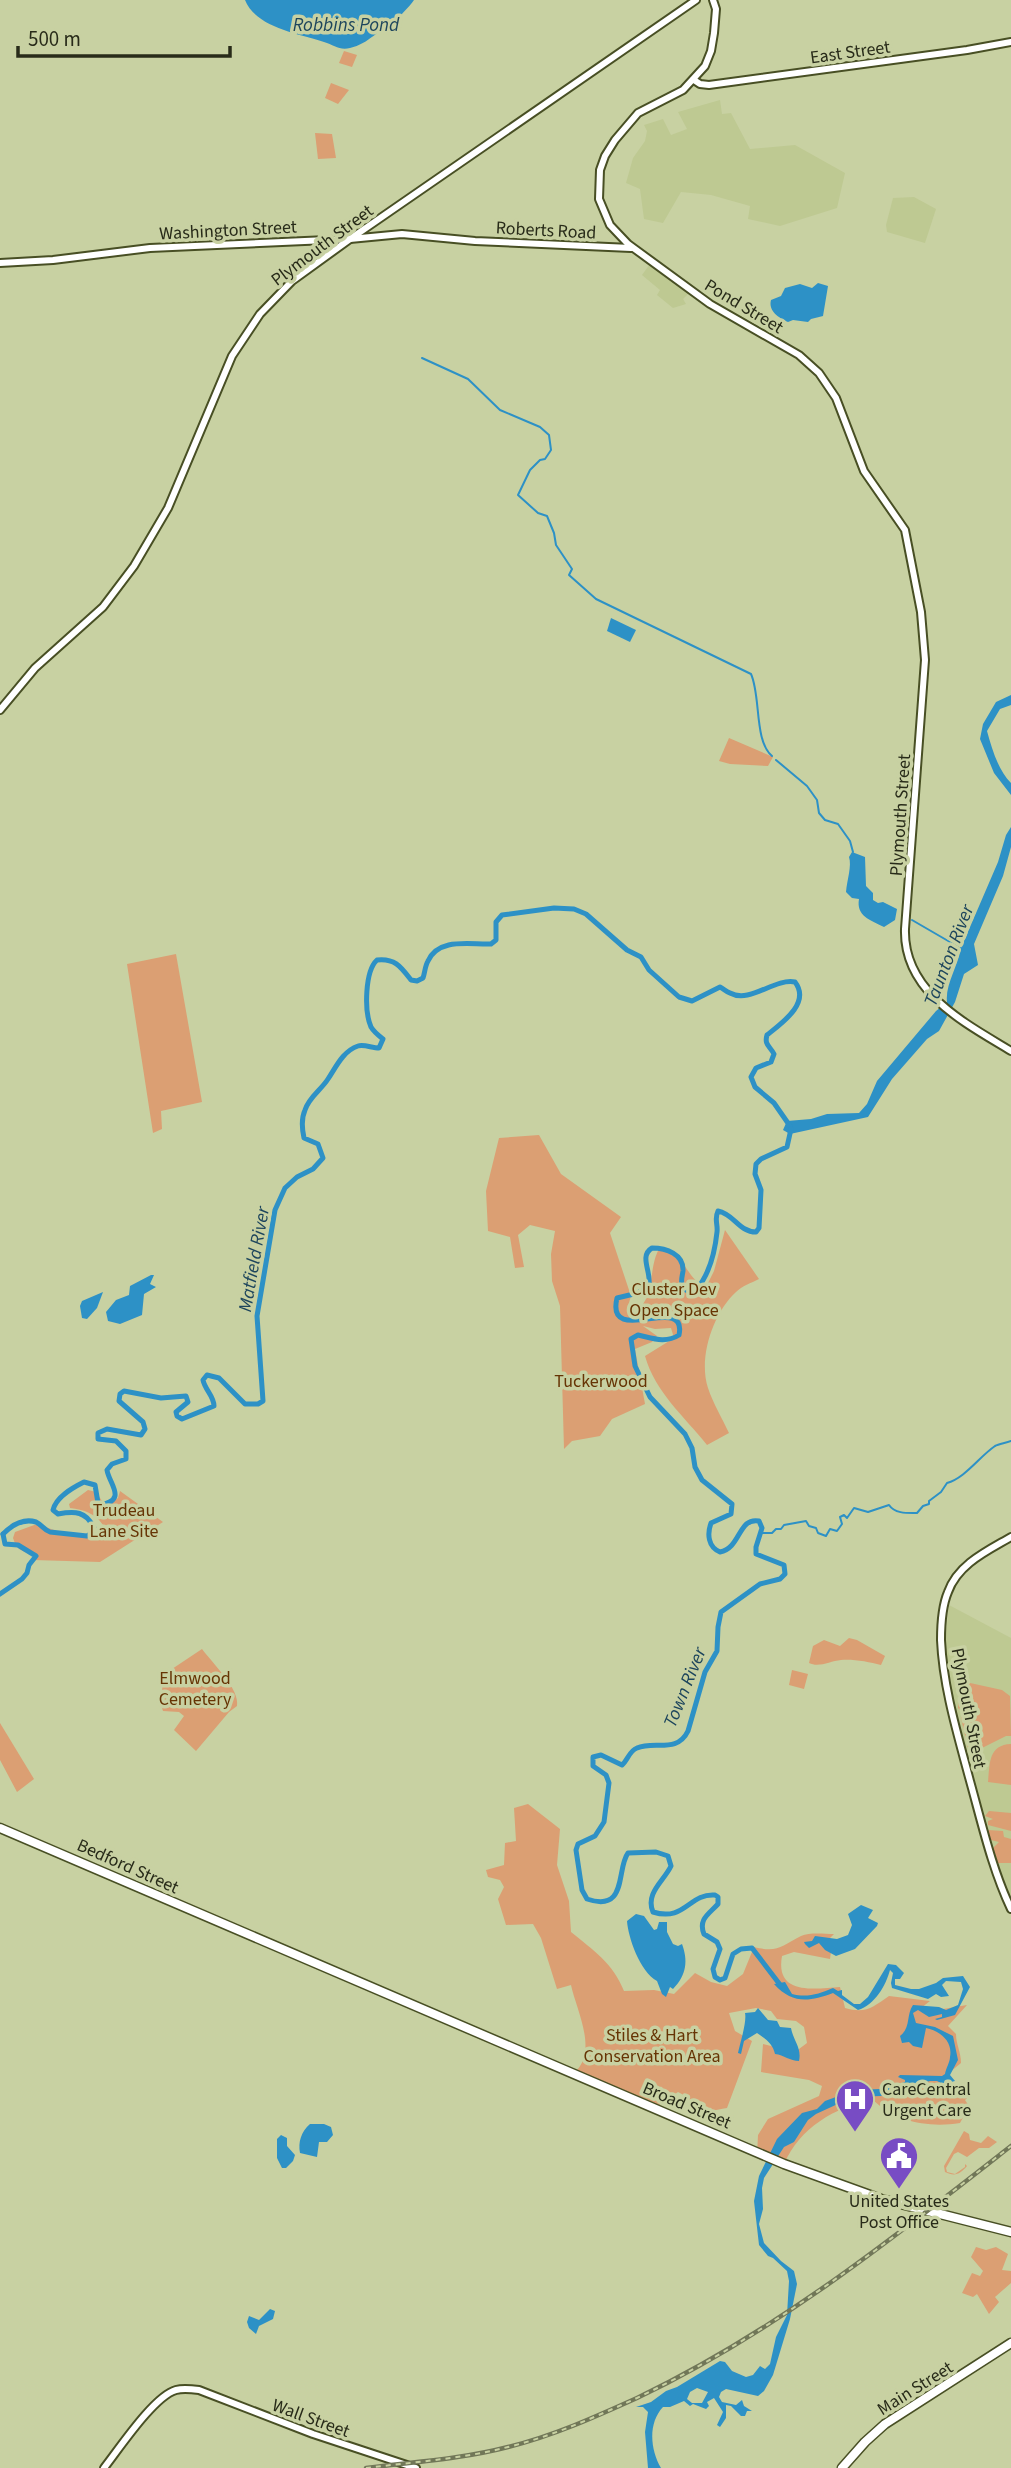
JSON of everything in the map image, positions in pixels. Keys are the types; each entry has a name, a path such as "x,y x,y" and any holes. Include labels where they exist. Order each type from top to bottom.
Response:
{"main road":[{"name":"Plymouth Street","path":"0,709 31,672 103,607 134,566 168,508 232,356 260,314 292,281 696,0"},
{"path":"694,80 705,66 711,51 716,15 713,0"},
{"name":"East Street","path":"694,80 709,85 1011,42"},
{"name":"Pond Street","path":"694,80 683,90 638,113 607,152 598,185 600,203 607,220 633,248 721,311 799,355 819,373 839,403 864,471 899,518 906,535"},
{"name":"Washington Street","path":"0,263 150,248 350,239 402,234 458,239"},
{"name":"Roberts Road","path":"458,239 633,248"},
{"name":"Plymouth Street","path":"906,535 922,619 925,668 906,945 910,963 918,978 942,1005 1011,1051"},
{"name":"Plymouth Street","path":"1011,1537 974,1559 954,1580 946,1596 942,1642 952,1707 966,1767 995,1867 1011,1909"},
{"name":"Bedford Street","path":"0,1828 243,1933"},
{"name":"Broad Street","path":"243,1933 767,2157 876,2197 1011,2232"},
{"name":"Main Street","path":"842,2468 864,2442 886,2424 1011,2343"},
{"name":"Wall Street","path":"104,2468 158,2402 170,2392 181,2389 199,2390 313,2434 416,2468"}],"shaded area":[{"path":"720,100 722,114 731,113 750,149 795,145 845,173 837,208 780,226 748,219 750,206 711,195 681,192 663,223 644,219 640,189 626,183 633,158 645,141 647,131 644,125 663,119 671,135 687,129 678,112"},
{"path":"914,197 936,209 925,243 887,232 886,225 893,198"},
{"path":"650,264 690,292 683,299 686,304 673,308 657,295 660,290 642,275"},
{"path":"949,1605 1011,1638 1011,1902 988,1838 955,1714 945,1643"}],"green space":[{"path":"344,51 357,55 352,67 339,63"},
{"path":"331,83 349,90 338,104 325,98"},
{"path":"315,133 332,134 336,158 318,159"},
{"path":"729,738 773,757 768,766 719,761"},
{"path":"176,954 202,1102 161,1111 162,1129 153,1133 127,964"},
{"name":"Tuckerwood","path":"539,1135 561,1174 621,1217 610,1233 631,1296 628,1306 631,1320 635,1322 647,1297 660,1247 669,1249 681,1260 694,1279 707,1285 714,1271 725,1230 759,1279 741,1288 728,1301 714,1324 706,1350 705,1376 708,1388 729,1433 707,1445 671,1403 656,1381 645,1356 674,1338 671,1328 655,1329 643,1326 657,1336 652,1342 635,1349 645,1404 612,1419 600,1436 572,1441 564,1449 560,1306 552,1281 551,1254 555,1231 530,1225 518,1235 524,1267 515,1268 510,1237 488,1231 486,1191 499,1138"},
{"name":"Trudeau Lane Site","path":"88,1490 96,1492 104,1504 109,1505 118,1498 120,1491 163,1522 100,1562 33,1560 33,1554 18,1548 13,1538 15,1532 37,1524 68,1535 90,1535 98,1532 103,1525 93,1515 70,1508 69,1504"},
{"path":"849,1638 885,1656 881,1665 851,1660 821,1665 809,1663 813,1646 824,1640 840,1646"},
{"name":"Elmwood Cemetery","path":"202,1649 230,1684 237,1699 237,1706 196,1751 174,1730 184,1716 179,1712 163,1711 160,1677"},
{"path":"792,1670 808,1674 804,1689 789,1685"},
{"path":"961,1681 1002,1690 1010,1696 1011,1736 974,1752 968,1748 961,1718 963,1713 958,1708"},
{"path":"0,1723 34,1779 17,1792 0,1760"},
{"path":"1011,1744 1011,1785 988,1782 994,1752 1003,1745"},
{"name":"Stiles & Hart Conservation Area","path":"528,1804 560,1829 557,1865 569,1901 571,1932 608,1965 624,1991 654,1990 674,1994 695,1973 711,1982 727,1986 743,1974 754,1947 774,1949 805,1935 834,1934 824,1944 831,1952 830,1959 794,1952 782,1956 781,1969 784,1978 798,1987 840,1987 845,2008 852,2010 869,2008 889,1996 930,2001 921,2008 937,2010 967,2005 948,2026 956,2034 961,2063 944,2077 942,2088 971,2094 965,2100 969,2106 960,2123 937,2125 914,2122 892,2114 873,2100 845,2108 820,2121 799,2140 784,2164 757,2156 758,2135 768,2119 819,2096 822,2086 809,2080 761,2072 763,2044 795,2052 807,2043 804,2027 796,2021 777,2019 771,2011 756,2008 729,2013 735,2031 752,2041 727,2108 701,2110 678,2092 659,2105 577,2070 583,2061 585,2040 571,1985 557,1989 541,1938 533,1924 506,1925 498,1899 504,1887 500,1880 488,1877 486,1870 504,1865 505,1843 516,1841 514,1808"},
{"path":"989,1811 1011,1813 1011,1831 988,1825 988,1821 993,1819 985,1816"},
{"path":"988,1830 1003,1831 1004,1837 1011,1839 1011,1863 998,1863 993,1848 999,1842 991,1840"},
{"path":"964,2131 969,2134 970,2140 981,2143 988,2136 997,2142 989,2148 979,2148 967,2157 958,2152 954,2154 946,2168 947,2172 955,2174 945,2172 944,2166"},
{"path":"976,2247 986,2250 996,2247 1008,2254 1002,2270 1011,2271 1011,2283 995,2297 999,2302 989,2314 977,2294 973,2297 962,2293 972,2273 980,2276 983,2271 971,2257"}],"water":[{"name":"Robbins Pond","path":"245,0 414,0 397,21 363,43 343,49 291,33 269,23 251,10"},
{"path":"818,283 828,286 823,316 808,322 788,322 773,311 771,300 781,296 785,288 800,284 812,288"},
{"path":"611,618 636,630 630,642 607,631"},
{"path":"1011,695 1011,705 1000,709 987,731 999,766 1011,783 1011,795 994,773 980,739 983,724 996,702"},
{"path":"1011,827 1011,847 1003,876 974,944 978,965 964,974 955,1002 939,1031 927,1039 892,1079 868,1117 790,1134 783,1130 787,1121 811,1119 827,1114 859,1113 867,1104 877,1081 936,1011 947,1002 948,989 961,948"},
{"path":"852,852 865,857 866,886 873,893 873,900 897,909 895,920 884,927 865,917 860,910 859,899 852,898 846,892 849,857"},
{"path":"154,1275 150,1284 156,1287 144,1294 142,1315 120,1324 108,1321 106,1312 116,1300 129,1295 130,1286"},
{"path":"103,1292 97,1308 87,1319 82,1318 82,1301"},
{"path":"861,1905 873,1910 868,1918 878,1923 855,1949 836,1956 819,1943 809,1948 805,1944 804,1942 812,1941 815,1936 837,1939 848,1935 852,1925 848,1914"},
{"path":"636,1914 644,1916 654,1930 659,1922 667,1922 667,1932 673,1944 682,1944 685,1956 684,1973 673,1989 670,1987 666,1997 657,1981 645,1970 632,1945 627,1921"},
{"path":"888,1964 896,1965 904,1973 900,1979 895,1979 895,1985 911,1989 919,1989 943,1978 963,1976 970,1987 955,2015 937,2020 935,2019 942,2017 942,2014 929,2017 918,2010 913,2013 916,2023 935,2027 953,2036 958,2060 950,2075 955,2081 943,2084 930,2081 881,2096 853,2097 816,2114 808,2120 794,2142 784,2147 764,2178 763,2209 759,2224 764,2243 794,2271 797,2284 790,2319 773,2375 758,2396 726,2389 721,2392 719,2397 722,2402 736,2405 742,2400 744,2406 752,2411 741,2416 731,2406 726,2405 726,2418 720,2427 717,2425 723,2412 714,2398 707,2402 709,2406 706,2409 693,2404 690,2406 684,2401 663,2407 658,2413 652,2436 661,2468 648,2468 645,2432 648,2412 643,2407 636,2407 651,2402 720,2361 725,2362 732,2371 746,2377 753,2375 760,2366 765,2369 770,2364 776,2337 787,2315 789,2281 787,2271 759,2245 754,2201 759,2176 777,2139 802,2113 817,2109 825,2101 855,2090 880,2089 905,2082 898,2077 900,2075 945,2074 950,2051 941,2034 926,2028 922,2048 909,2042 902,2043 900,2036 906,2029 913,2005 946,2010 958,2005 963,1989 961,1982 946,1981 942,1985 949,1996 941,1997 936,1994 928,1999 892,1988 893,1973 890,1970 879,1994 870,2004 858,2010 833,1993 809,1999 794,1998 774,1984 785,1982 792,1994 803,1996 833,1988 842,1990 842,1995 854,2004 860,2004 868,1997","holes":["697,2388 708,2392 702,2403 692,2403 687,2399 690,2392"]},
{"path":"758,2008 768,2020 777,2021 780,2027 791,2028 799,2052 799,2061 775,2054 769,2042 757,2033 744,2041 741,2054 738,2053 745,2013 755,2012"},
{"path":"310,2124 331,2127 333,2135 327,2142 319,2142 317,2157 300,2153 301,2137"},
{"path":"281,2135 287,2138 287,2146 295,2155 286,2168 282,2168 277,2158 277,2139"},
{"path":"270,2309 275,2311 273,2319 259,2326 256,2334 249,2328 249,2316 259,2320"}],"waterway":[{"path":"422,358 468,379 500,410 540,427 549,435 551,450 545,459 540,460 530,470 518,495 538,513 547,516 556,545 572,569 569,575 596,599 751,674 760,729 766,749 772,756"},
{"path":"776,760 807,786 817,800 819,813 825,820 838,824 850,841 853,852"},
{"name":"Matfield River","path":"3,1534 26,1521 36,1522 50,1532 87,1536 93,1532 91,1522 84,1515 58,1514 53,1510 61,1497 84,1482 95,1485 100,1505 113,1499 115,1491 107,1470 112,1464 126,1459 126,1451 116,1441 98,1439 98,1433 107,1429 141,1435 145,1429 143,1422 119,1401 120,1394 124,1391 161,1398 186,1396 188,1402 176,1412 182,1419 214,1406 203,1380 207,1375 219,1378 245,1404 258,1404 263,1401 257,1316 275,1210 285,1188 297,1177 313,1169 323,1158 318,1144 304,1138 303,1117 309,1101 348,1052 360,1046 379,1048 383,1039 371,1027 367,1011 368,982 377,960 393,962 401,967 411,980 417,981 423,978 428,961 440,948 456,944 491,944 496,940 496,922 502,915 554,908 574,909 586,914 627,950 641,957 649,970 679,997 692,1001 720,987 738,996 746,995 779,984 795,982 799,990 797,1005 766,1038 774,1054 771,1062 756,1068 751,1077 755,1087 774,1103 790,1126"},
{"name":"Taunton River","path":"912,920 962,949"},
{"name":"Town River","path":"781,1986 752,1948 741,1949 733,1954 725,1978 720,1980 715,1977 713,1969 720,1949 717,1942 704,1934 702,1924 718,1904 718,1897 715,1895 699,1898 673,1913 653,1912 653,1893 671,1866 668,1856 656,1852 628,1853 615,1895 600,1902 587,1899 582,1890 576,1850 578,1844 595,1836 604,1822 609,1783 606,1775 593,1766 593,1757 601,1755 622,1765 637,1748 672,1744 683,1738 688,1731 705,1672 717,1651 721,1612 760,1584 780,1579 785,1574 784,1565 756,1554 762,1528 759,1521 747,1524 727,1549 720,1552 711,1544 711,1523 731,1514 732,1504 702,1480 685,1434 650,1397 635,1366 631,1339 638,1335 658,1340 674,1338 679,1335 678,1323 671,1318 623,1319 617,1312 617,1298 638,1293 649,1284 646,1255 652,1248 663,1249 677,1256 683,1265 683,1289 696,1290 713,1255 718,1211 745,1229 756,1232 759,1228 761,1190 755,1174 756,1164 787,1147 791,1129"},
{"path":"761,1533 772,1533 784,1525 806,1521 809,1526 816,1528 818,1533 826,1536 830,1529 837,1531 842,1524 840,1517 844,1515 847,1518 854,1508 868,1512 889,1505 898,1511 917,1513 929,1504 947,1483 960,1477 995,1446 1011,1441"},
{"name":"Matfield River","path":"0,1594 22,1579 36,1556 18,1545 5,1544 3,1534"}],"railway":[{"path":"366,2468 455,2457 525,2443 637,2398 688,2372 785,2314 877,2249 1011,2146"}],"place":[{"name":"CareCentral Urgent Care","path":"855,2133"},
{"name":"United States Post Office","path":"899,2190"}],"park label":[{"name":"Cluster Dev Open Space","path":"674,1299"}]}
